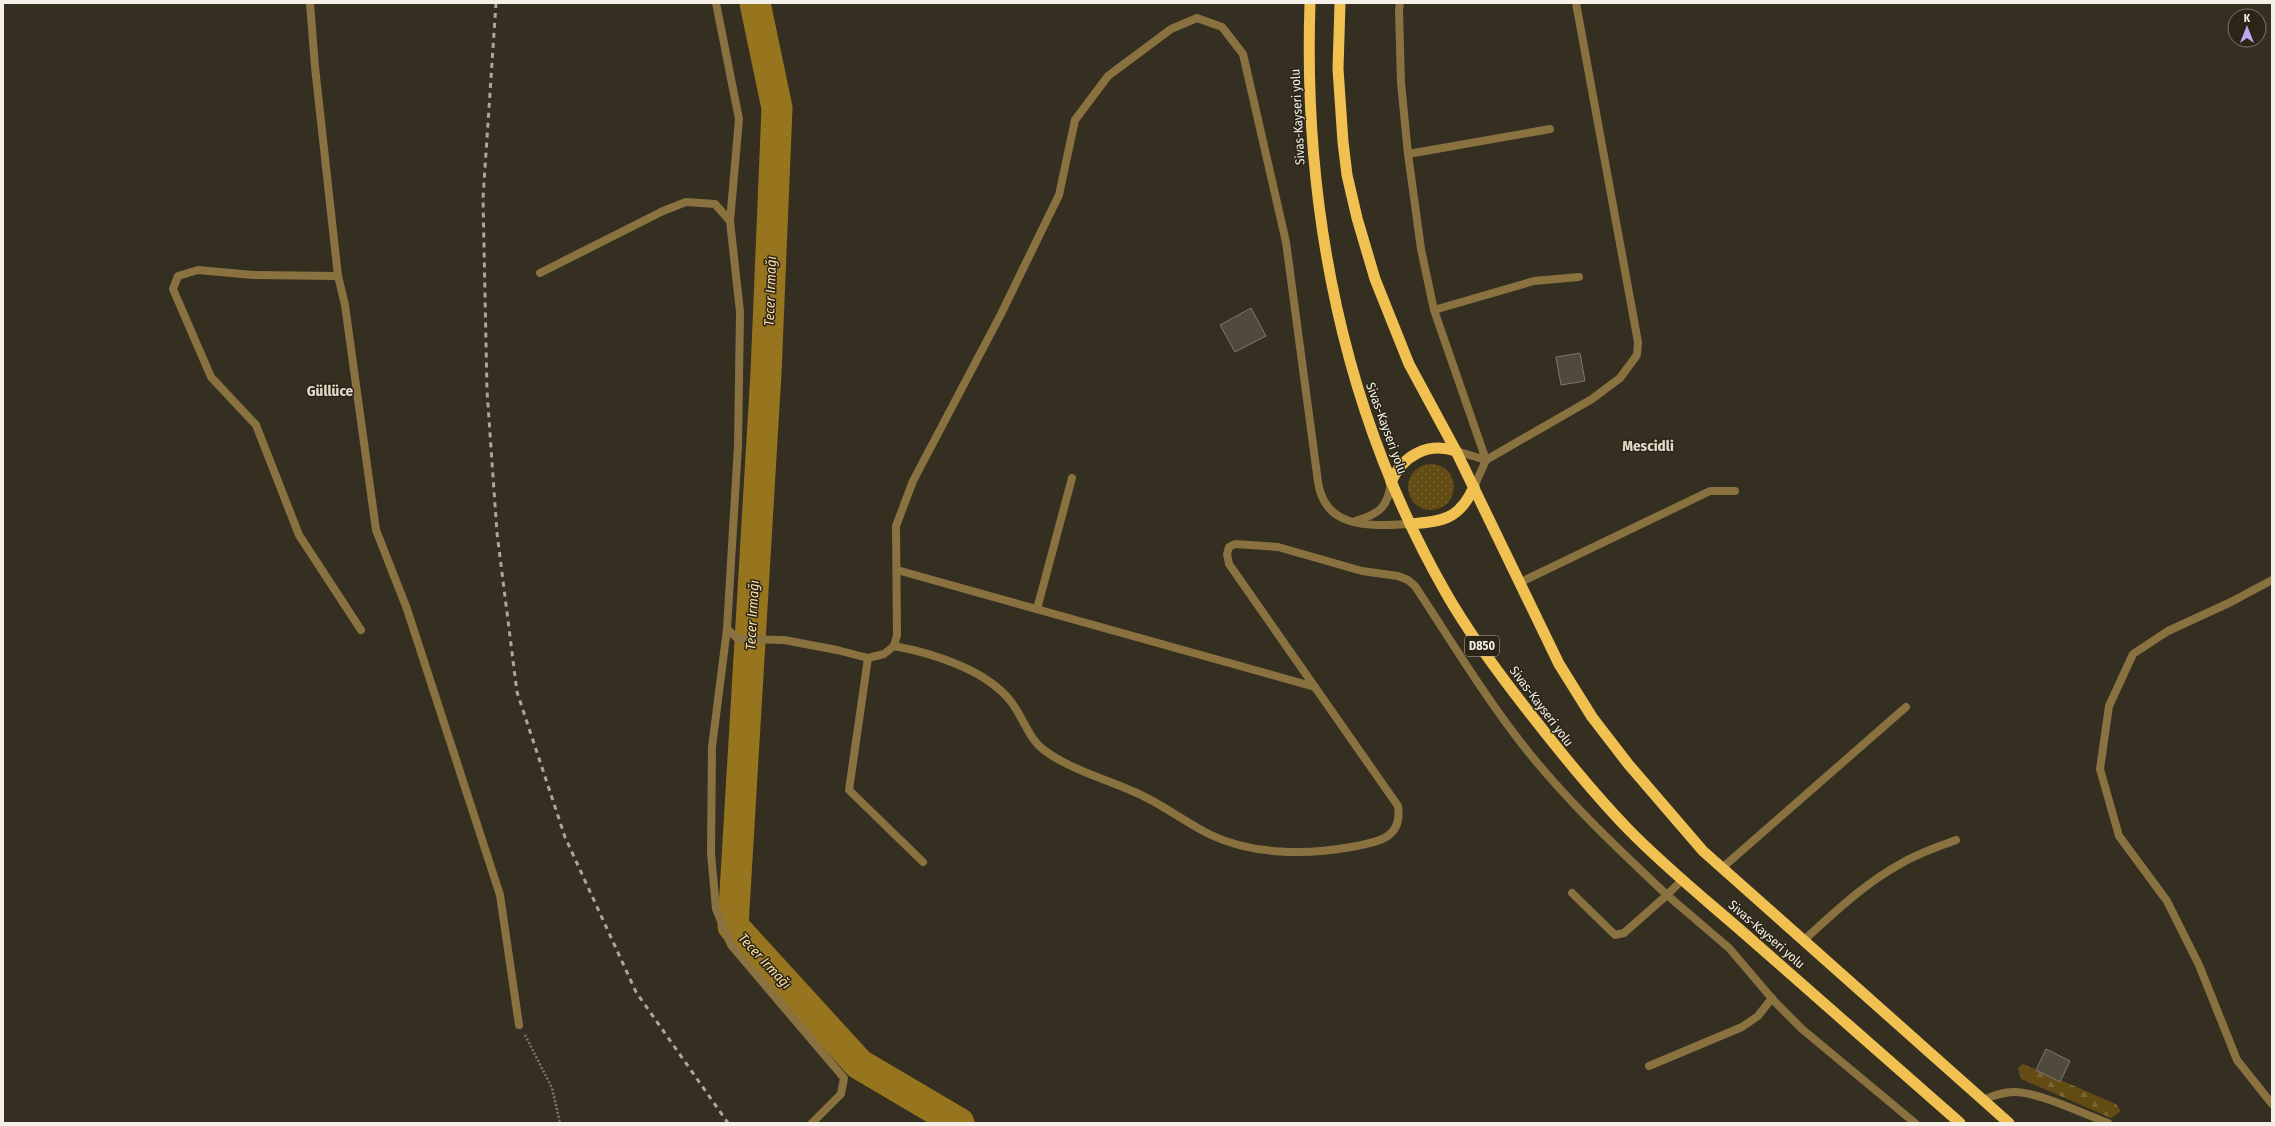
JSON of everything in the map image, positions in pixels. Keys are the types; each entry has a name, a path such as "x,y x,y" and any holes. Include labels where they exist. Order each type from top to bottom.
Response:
{"highway":[{"name":"Sivas-Kayseri yolu","path":"1310,3 1308,68 1310,124 1321,233 1337,310 1357,386 1391,482 1410,524 1447,594 1512,691 1569,765 1630,831 1960,1123"},
{"name":"Sivas-Kayseri yolu","path":"1340,3 1338,32 1340,109 1347,175 1357,218 1375,279 1409,364 1456,451 1521,582 1559,664 1592,717 1629,766 1703,851 1985,1099 2009,1123"},
{"path":"1391,482 1401,464 1412,455 1439,448 1456,451"},
{"path":"1410,524 1436,521 1453,516 1464,505 1474,487"}],"street":[{"path":"310,3 315,67 338,276 345,305 376,530 407,609 500,895 519,1025"},
{"path":"716,3 739,119 730,221 740,312 738,446 727,629 712,747 711,853 716,909 731,945 844,1078 841,1094 812,1123"},
{"path":"1400,3 1401,83 1408,154 1422,249 1434,310 1486,460"},
{"path":"1474,487 1486,460 1592,399 1620,378 1637,355 1638,342 1576,3"},
{"path":"727,629 738,639 784,640 837,650 868,658 884,654 894,646 897,635 896,526 913,481 1001,314 1059,195 1075,120 1108,76 1171,29 1197,18 1222,27 1243,54 1286,242 1320,494 1328,509 1342,518 1379,525 1410,524"},
{"path":"1408,154 1550,129"},
{"path":"540,273 663,211 686,202 715,204 730,221"},
{"path":"338,276 253,275 198,270 178,276 173,290 211,377 256,425 299,535 361,630"},
{"path":"1434,310 1534,281 1579,277"},
{"path":"1456,451 1486,460"},
{"path":"1037,609 1072,478"},
{"path":"1354,521 1381,510 1388,499 1391,482"},
{"path":"1521,582 1710,491 1735,491"},
{"path":"894,646 932,654 987,681 1012,703 1031,736 1044,750 1098,778 1154,801 1212,835 1239,844 1268,850 1298,852 1341,849 1384,840 1394,831 1398,823 1400,815 1398,806 1229,564 1227,554 1229,547 1235,544 1278,547 1362,571 1398,576 1408,580 1414,586 1522,744 1561,790 1605,836 1667,895 1729,948 1772,998 1802,1029 1915,1123"},
{"path":"897,570 1315,686"},
{"path":"2272,580 2231,602 2168,631 2132,654 2108,706 2100,769 2119,836 2167,901 2199,964 2237,1060 2272,1104"},
{"path":"868,658 849,790 924,862"},
{"path":"1722,868 1906,706"},
{"path":"1804,940 1846,901 1876,879 1903,862 1956,840"},
{"path":"1572,893 1615,935 1624,934 1683,879"},
{"path":"1649,1066 1742,1027 1758,1016 1772,998"},
{"path":"1985,1099 1999,1093 2016,1092 2033,1095 2108,1123"}],"path":[{"path":"519,1025 552,1088 560,1123"}],"green space":[{"path":"1427,464 1435,464 1444,468 1450,474 1454,487 1450,500 1444,506 1435,510 1427,510 1418,506 1412,500 1408,491 1408,483 1412,474 1418,468"},
{"path":"2023,1064 2116,1104 2121,1111 2111,1118 2021,1079 2018,1068"}],"building":[{"path":"1251,308 1266,336 1235,352 1220,325"},
{"path":"1580,353 1585,381 1561,385 1556,357"},
{"path":"2046,1049 2070,1061 2060,1082 2036,1070"}],"waterway":[{"name":"Tecer Irmağı","path":"755,3 777,108 766,373 733,926 859,1064 959,1123"}],"railway":[{"path":"496,3 483,198 487,391 497,533 517,692 565,837 636,992 728,1123"}],"district":[{"name":"Güllüce","path":"330,391"},
{"name":"Mescidli","path":"1648,446"}]}
